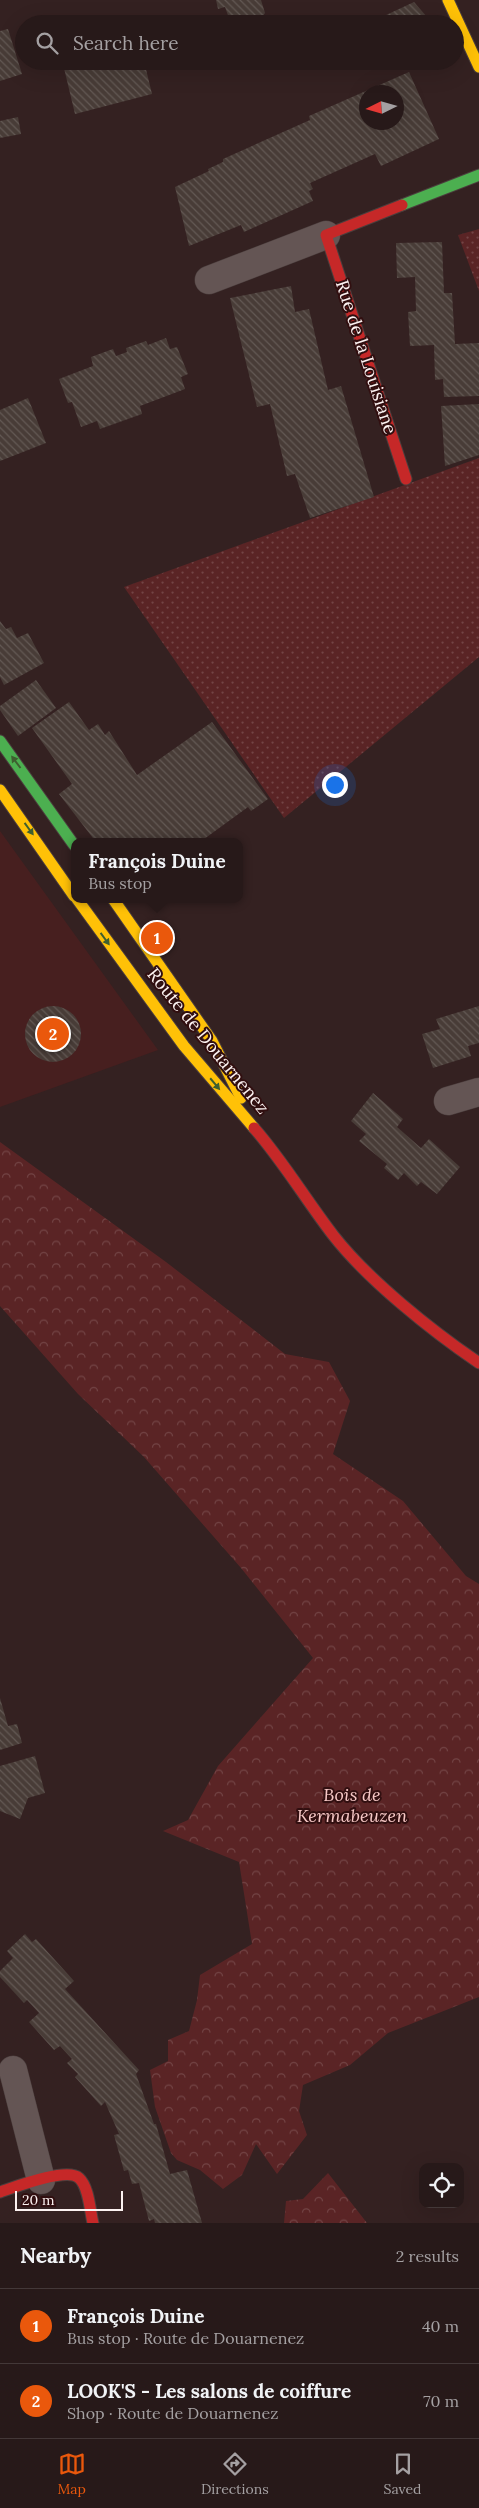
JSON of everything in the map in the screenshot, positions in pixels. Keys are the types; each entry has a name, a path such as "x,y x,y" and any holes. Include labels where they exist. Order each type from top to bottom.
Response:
{"main road":[{"path":"448,0 455,15"},
{"path":"464,35 479,67"},
{"path":"326,235 479,175"},
{"name":"Rue de la Louisiane","path":"326,235 406,479"},
{"path":"0,741 71,841"},
{"path":"0,790 71,892"},
{"name":"Route de Douarnenez","path":"80,903 184,1046 258,1132 334,1237 410,1309 450,1343 479,1363"},
{"name":"Route de Douarnenez","path":"116,903 212,1041 258,1132"},
{"path":"0,2192 64,2174 79,2177 93,2223"}],"street":[{"path":"209,280 326,235"},
{"path":"448,1101 479,1092"},
{"path":"13,2070 40,2180"}],"shaded area":[{"path":"0,831 158,1050 0,1107"}],"green space":[{"path":"479,229 479,291 458,235"},
{"path":"479,458 479,657 284,818 124,587"},
{"name":"Bois de Kermabeuzen","path":"0,1142 166,1262 285,1354 329,1362 350,1401 333,1454 403,1501 466,1576 479,1584 479,1997 388,2033 350,2065 303,2085 299,2111 307,2135 277,2174 256,2144 242,2175 223,2189 200,2170 177,2160 171,2153 155,2107 150,2070 168,2061 168,2040 189,2031 197,2000 200,1975 252,1944 239,1862 163,1831 188,1820 218,1766 313,1658 241,1568 144,1457 78,1394 0,1306"},
{"path":"328,2173 367,2223 284,2223 286,2201 303,2199"}],"building":[{"path":"216,0 261,0 265,13 264,15 228,15 225,7 218,9"},
{"path":"414,2 425,15 386,15"},
{"path":"8,29 15,52 15,70 21,70 22,74 0,81 0,31"},
{"path":"64,70 146,70 152,94 75,114"},
{"path":"409,72 439,139 381,166 375,154 310,183 313,189 309,191 313,201 244,232 241,225 189,246 175,187 209,171 208,169 223,162 223,159 310,120 309,116 359,94 359,130 404,130 404,85 379,85"},
{"path":"18,117 21,134 0,138 0,121"},
{"path":"442,242 444,293 452,293 455,344 479,343 479,396 444,397 443,379 435,380 434,345 410,346 408,312 416,311 415,277 397,278 396,243"},
{"path":"291,286 295,312 309,309 328,390 341,386 374,497 310,518 295,474 287,476 270,404 257,407 230,298"},
{"path":"166,338 170,349 177,347 188,374 181,377 185,389 140,406 142,414 100,429 97,421 81,427 72,402 68,403 59,379 93,366 91,357 113,349 116,356 127,352 126,348 146,341 148,345"},
{"path":"28,398 46,443 0,461 0,410"},
{"path":"479,404 479,455 445,466 441,406"},
{"path":"0,621 6,629 11,627 17,638 28,633 44,663 4,685 0,677"},
{"path":"36,680 56,708 18,736 0,710 0,706"},
{"path":"69,702 89,730 98,724 105,735 109,731 137,775 212,722 268,799 251,811 248,807 205,838 93,838 59,794 72,784 32,728"},
{"path":"53,1006 64,1008 73,1014 79,1023 81,1034 79,1045 73,1054 64,1060 53,1062 42,1060 33,1054 27,1045 25,1034 27,1023 33,1014 42,1008"},
{"path":"479,1006 479,1043 468,1046 471,1056 433,1068 422,1034 440,1029 436,1019"},
{"path":"373,1093 403,1119 397,1127 421,1148 429,1139 460,1167 437,1194 421,1182 417,1186 404,1173 398,1180 384,1168 387,1164 359,1141 366,1134 351,1121"},
{"path":"0,1698 8,1726 17,1724 22,1743 0,1750"},
{"path":"35,1756 45,1793 28,1798 20,1819 0,1811 0,1766"},
{"path":"25,1934 32,1942 36,1939 74,1981 65,1989 139,2070 136,2074 154,2124 156,2124 170,2174 187,2170 202,2223 155,2223 154,2219 149,2221 139,2183 132,2184 128,2170 124,2171 114,2135 119,2134 105,2102 101,2106 75,2077 78,2074 67,2063 72,2059 60,2046 54,2050 29,2022 39,2013 27,2000 24,2003 0,1977 0,1971 13,1958 7,1951"}],"traffic: fast":[{"path":"402,205 479,175"},
{"path":"0,741 71,841"}],"traffic: slow":[{"path":"448,0 455,15"},
{"path":"464,35 479,67"},
{"path":"0,790 71,892"},
{"path":"80,903 184,1046 254,1128"},
{"path":"116,903 212,1041 241,1098"}],"traffic: jam":[{"path":"402,205 326,235 406,479"},
{"path":"254,1128 347,1252 382,1287 421,1320 479,1363"},
{"path":"0,2192 53,2176 73,2175 79,2178 85,2187 93,2223"}],"place":[{"name":"François Duine","path":"157,938"},
{"name":"LOOK'S - Les salons de coiffure","path":"53,1034"}]}
